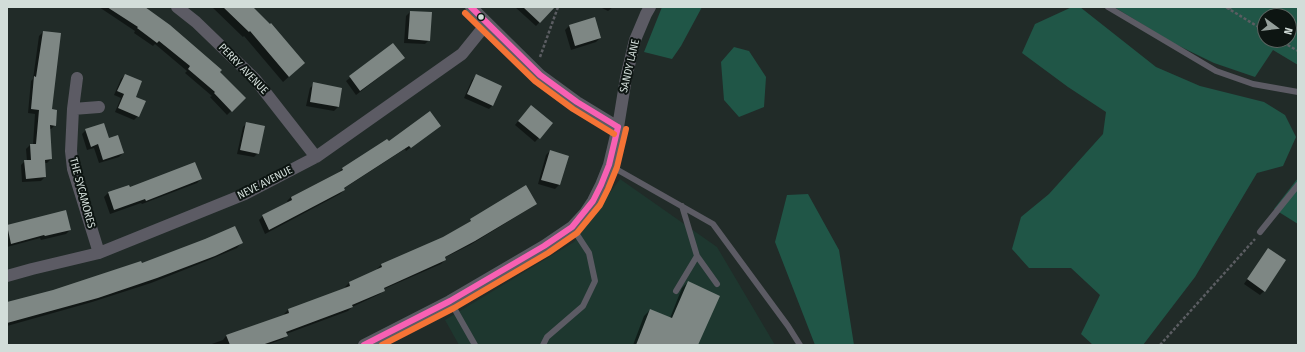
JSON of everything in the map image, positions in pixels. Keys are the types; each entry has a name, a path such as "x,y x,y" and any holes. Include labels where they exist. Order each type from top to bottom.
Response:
{"street":[{"name":"PERRY AVENUE","path":"177,7 196,22 255,79 316,156"},
{"path":"471,7 536,70 576,102 618,126"},
{"name":"SANDY LANE","path":"364,345 450,301 544,246 572,227 585,213 593,201 609,164 635,40 650,7"},
{"name":"NEVE AVENUE","path":"7,276 99,253 245,194 316,156 462,54 488,23"},
{"name":"THE SYCAMORES","path":"77,78 73,109 71,151 73,169 99,253"},
{"path":"73,109 99,107"}],"lane":[{"path":"1108,7 1216,71 1253,84 1298,92"},
{"path":"609,164 713,224 788,326 800,345"},
{"path":"1260,232 1298,185"},
{"path":"682,206 697,256 717,284"},
{"path":"543,345 547,338 583,306 595,281 589,253 572,227"},
{"path":"676,291 697,256"},
{"path":"450,301 475,345"}],"path":[{"path":"536,70 558,7"},
{"path":"1226,7 1230,8 1257,26"},
{"path":"1160,345 1215,281 1260,232"}],"shaded area":[{"path":"620,179 717,247 775,345 459,345 445,320 574,242"}],"green space":[{"path":"662,7 702,7 681,46 672,59 644,52"},
{"path":"1072,7 1080,7 1156,67 1200,86 1264,102 1285,115 1296,137 1283,166 1257,173 1195,277 1143,345 1093,345 1081,334 1100,295 1071,268 1029,268 1012,249 1021,217 1049,194 1103,134 1106,112 1068,87 1022,53 1035,24"},
{"path":"1114,7 1298,7 1298,65 1273,50 1255,77 1214,63 1175,44"},
{"path":"734,47 749,51 766,77 764,107 739,117 724,100 721,62"},
{"path":"1298,178 1298,224 1274,209"},
{"path":"808,194 839,250 854,345 815,345 775,242 787,195"}],"building":[{"path":"107,7 145,7 170,25 222,70 220,72 246,98 232,112 214,93 215,92 188,69 190,66 159,41 157,43 137,28 138,27"},
{"path":"223,7 253,7 270,24 271,23 305,63 289,77 250,31 249,32"},
{"path":"523,7 555,7 540,23"},
{"path":"410,11 432,12 430,41 408,39"},
{"path":"595,17 601,38 575,46 569,25"},
{"path":"43,31 61,33 52,109 57,110 56,126 50,125 52,159 45,160 46,177 26,179 24,160 31,160 30,144 36,144 39,110 31,109 34,76 36,77"},
{"path":"393,43 405,58 360,91 349,76"},
{"path":"125,74 142,81 136,97 146,101 139,117 118,108 124,94 117,91"},
{"path":"476,74 502,86 493,106 467,94"},
{"path":"313,82 342,88 339,107 310,102"},
{"path":"531,105 553,123 540,139 518,121"},
{"path":"430,111 441,126 411,148 409,146 344,188 345,190 269,230 262,215 292,200 291,197 343,170 342,168 387,139 389,141"},
{"path":"246,122 265,126 259,154 240,150"},
{"path":"104,123 109,138 118,135 124,153 103,160 98,144 91,147 85,129"},
{"path":"550,150 569,156 560,185 541,180"},
{"path":"195,162 202,179 146,201 145,199 114,210 108,192 129,185 130,187"},
{"path":"526,185 537,204 445,257 446,260 384,288 385,291 352,305 353,307 286,332 288,336 262,345 230,345 226,335 289,313 288,309 350,286 349,282 382,267 381,264 443,237 471,221 470,219"},
{"path":"66,210 71,230 44,235 11,244 7,225"},
{"path":"235,226 243,243 215,256 98,298 7,323 7,302 53,290 141,261 142,263"},
{"path":"1268,248 1286,260 1265,292 1247,279"},
{"path":"688,281 720,296 698,345 636,345 650,309 672,318"}],"transit line":[{"path":"471,7 540,75 577,102 618,127"},
{"path":"465,13 535,81 573,109 614,134"},
{"path":"364,345 450,301 544,246 572,227 593,201 601,185 609,165 618,127"},
{"path":"382,345 454,308 548,253 577,233 600,205 608,189 617,167 626,129"}]}
